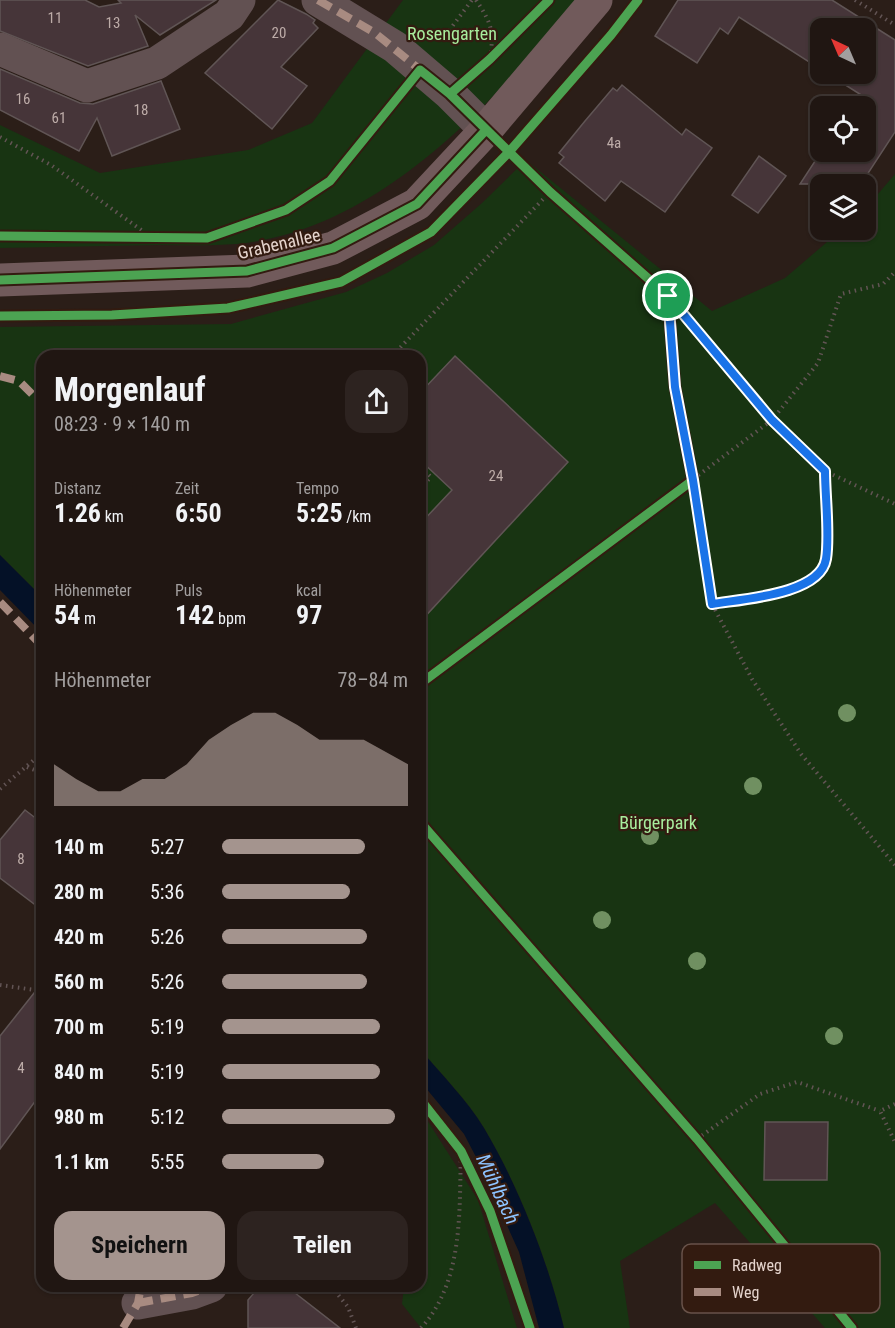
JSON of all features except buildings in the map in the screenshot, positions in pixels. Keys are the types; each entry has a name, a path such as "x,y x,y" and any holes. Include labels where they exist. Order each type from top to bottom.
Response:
{"main road":[{"name":"Grabenallee","path":"0,280 247,271 333,248 417,204 498,141 596,0"}],"street":[{"path":"0,49 87,86 157,63 229,15 240,0"},
{"path":"318,0 375,33 450,94 498,141"},
{"path":"134,1306 195,1292"}],"path":[{"path":"420,70 472,0"},
{"path":"476,0 491,22 493,38 490,59"},
{"path":"855,0 895,25"},
{"path":"0,137 51,165 151,237"},
{"path":"498,141 550,192 668,296 772,420 825,471 895,504"},
{"path":"398,350 550,192"},
{"path":"426,680 772,420 818,363 841,294 883,284 895,272"},
{"path":"668,296 675,387 693,480 712,604 752,679 801,754 895,865"},
{"path":"712,604 778,593 810,583 826,561 825,471"},
{"path":"0,789 36,758"},
{"path":"26,767 36,771"},
{"path":"0,985 36,990"},
{"path":"697,1139 760,1094 797,1082 880,1111 895,1104"},
{"path":"880,1111 895,1142"},
{"path":"421,1328 429,1319 449,1281 458,1230 461,1151"},
{"path":"336,1292 348,1307 356,1328"}],"green space":[{"name":"Rosengarten","path":"403,0 577,0 544,40 470,119 428,156 384,189 337,215 288,234 236,244 0,248 0,125 100,173 248,150 312,123"},
{"name":"Bürgerpark","path":"526,160 712,311 785,278 829,240 876,240 876,196 895,174 895,1328 825,1328 812,1313 880,1313 880,1244 751,1244 715,1203 620,1261 630,1328 564,1328 541,1251 497,1151 470,1107 426,1056 426,350 36,350 36,591 0,555 0,327 231,324 346,292 387,273 434,245"},
{"path":"426,1118 478,1200 517,1328 421,1328 402,1304 403,1292 426,1292"}],"water":[{"path":"0,555 36,591 36,627 0,590"},
{"name":"Mühlbach","path":"426,1056 470,1107 497,1151 541,1251 564,1328 539,1328 519,1252 464,1134 426,1088"}],"marked path":[{"path":"318,0 375,33 424,73"},
{"path":"0,376 19,381 36,398"},
{"path":"0,602 36,640"},
{"path":"123,1328 138,1303 140,1292"},
{"path":"138,1303 195,1292"}],"cycle path":[{"path":"450,94 490,59 549,0"},
{"path":"0,316 112,315 228,308 341,282 431,232 509,152 611,35 638,0"},
{"path":"0,236 207,238 286,210 330,181 420,70 450,94 550,192 668,296 675,387 693,480 426,680"},
{"path":"0,280 247,271 333,248 417,204 486,130"},
{"path":"426,829 697,1139 783,1244"},
{"path":"426,1107 461,1151 490,1211 530,1328"},
{"path":"840,1313 852,1328"}],"route":[{"path":"668,296 772,420 825,471 826,561 810,583 778,593 712,604 693,480 675,387 668,296"}]}
